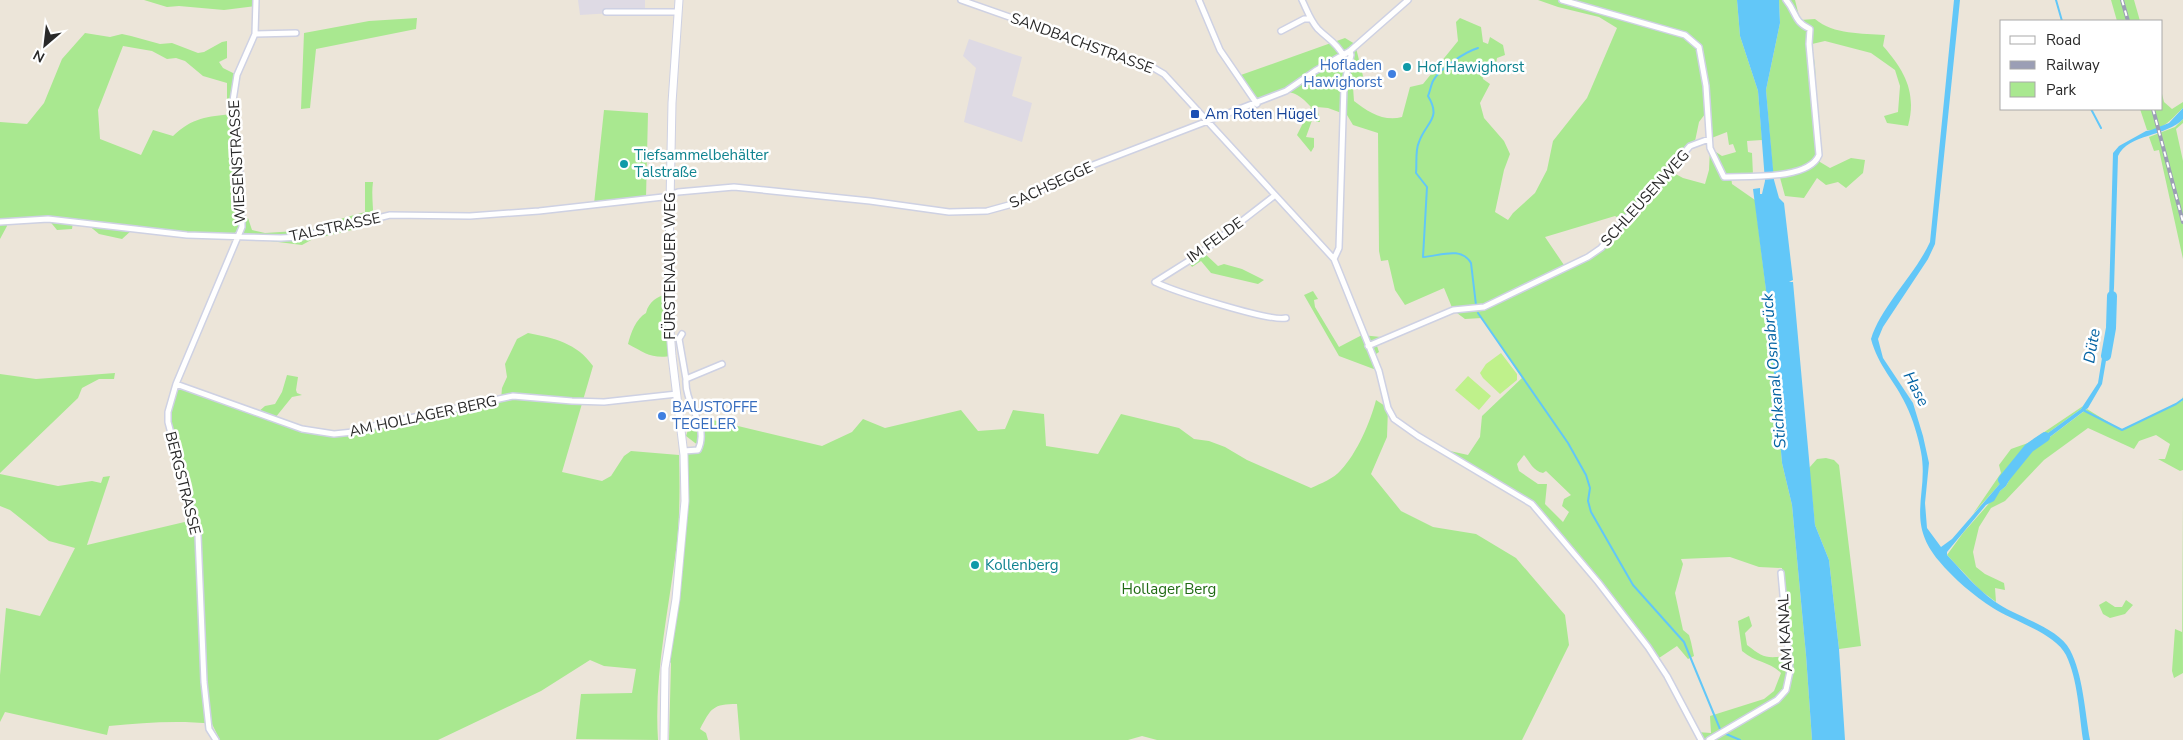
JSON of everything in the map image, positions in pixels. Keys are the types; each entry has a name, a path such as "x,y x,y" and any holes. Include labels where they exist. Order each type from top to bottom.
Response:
{"street":[{"name":"WIESENSTRASSE","path":"238,237 242,219 232,107 237,75 255,34 256,0"},
{"name":"FÜRSTENAUER WEG","path":"664,740 665,668 676,599 685,500 684,451 668,303 672,103 679,0"},
{"name":"SANDBACHSTRASSE","path":"961,0 1152,67 1164,74 1274,196 1334,259"},
{"path":"1199,0 1220,50 1257,104"},
{"path":"1302,0 1310,18 1319,29 1333,40 1343,55"},
{"name":"SACHSEGGE","path":"670,195 692,190 734,187 870,201 949,212 982,212 1016,203 1085,168 1257,104 1286,91 1350,51 1408,0"},
{"name":"SCHLEUSENWEG","path":"1562,0 1685,35 1699,47 1706,86 1710,148 1724,177 1779,174 1807,169 1816,162 1819,155 1809,44 1810,29 1802,25 1795,18 1786,0"},
{"path":"606,12 678,12"},
{"path":"1282,31 1304,19 1310,18"},
{"path":"255,34 296,33"},
{"path":"1350,51 1344,86 1341,135 1339,248 1334,259 1382,382 1388,408 1400,424 1532,504 1598,582 1648,647 1701,740"},
{"name":"SCHLEUSENWEG","path":"1368,346 1453,310 1484,307 1588,257 1601,248 1690,146 1709,139"},
{"name":"SCHLEUSENWEG","path":"1702,142 1710,148"},
{"name":"TALSTRASSE","path":"0,222 48,219 187,235 280,238 300,237 390,215 470,216 670,195"},
{"name":"IM FELDE","path":"1274,196 1198,255 1155,282 1182,293 1263,316 1279,320 1286,318"},
{"name":"BERGSTRASSE","path":"216,740 209,729 204,682 198,535 168,422 168,412 176,384 238,237"},
{"path":"682,334 679,339 686,385 690,404 700,420 698,450 684,451"},
{"path":"686,380 722,364"},
{"name":"AM HOLLAGER BERG","path":"176,384 302,429 334,434 353,432 377,425 513,396 604,402 677,394"},
{"name":"AM KANAL","path":"1709,740 1777,700 1786,690 1790,671 1781,574"}],"shaded area":[{"path":"578,0 645,0 645,11 580,15"},
{"path":"969,39 1022,57 1012,96 1032,103 1022,142 964,122 976,68 963,56"}],"green space":[{"path":"144,0 256,0 256,6 224,10 179,6 167,7"},
{"path":"1538,0 1737,0 1740,36 1758,91 1762,140 1747,141 1748,152 1752,153 1753,175 1731,177 1732,184 1755,200 1768,306 1782,463 1792,505 1812,740 1701,740 1697,732 1711,733 1710,716 1764,699 1774,691 1781,673 1772,666 1752,658 1742,651 1738,621 1749,616 1752,626 1745,633 1747,645 1752,649 1761,655 1769,657 1786,656 1782,568 1759,567 1730,557 1681,559 1683,564 1675,593 1683,630 1689,635 1694,656 1688,659 1677,646 1656,660 1648,647 1532,504 1441,449 1468,455 1480,437 1482,416 1522,378 1482,318 1465,319 1453,310 1444,288 1405,305 1395,290 1388,260 1381,261 1379,251 1378,133 1353,125 1347,115 1328,108 1317,107 1320,122 1316,122 1315,112 1306,137 1314,138 1314,147 1311,152 1297,135 1311,107 1297,95 1285,92 1257,104 1238,76 1345,38 1355,44 1363,76 1353,87 1354,101 1376,115 1389,118 1402,117 1410,87 1423,84 1458,41 1456,22 1460,18 1481,27 1483,42 1488,44 1490,37 1503,45 1505,55 1497,58 1495,70 1481,68 1483,79 1490,84 1480,103 1484,118 1504,141 1510,154 1504,170 1495,212 1508,220 1535,193 1547,170 1553,141 1587,98 1617,28 1599,17","holes":["1705,114 1709,139 1727,132 1729,145 1733,144 1736,152 1722,156 1710,148 1709,170 1705,184 1683,178 1672,172 1694,146 1699,122","1615,216 1623,221 1596,249 1566,268 1545,237","1524,455 1534,468 1543,473 1546,471 1571,495 1564,499 1562,506 1569,512 1563,522 1545,504 1547,484 1538,484 1519,471 1517,464"]},
{"path":"1779,0 1795,0 1800,20 1815,19 1839,31 1885,35 1883,46 1897,64 1907,83 1911,103 1908,126 1887,123 1884,116 1898,112 1900,86 1895,70 1871,53 1825,41 1812,44 1815,66 1820,162 1830,168 1851,158 1865,160 1863,173 1846,188 1838,182 1826,185 1817,178 1804,198 1785,196 1779,174 1773,174 1766,90 1780,23"},
{"path":"2111,0 2134,0 2140,20 2117,20"},
{"path":"417,18 416,29 316,49 310,108 301,109 304,33 369,21"},
{"path":"85,33 110,37 122,34 160,44 172,43 198,53 227,41 227,58 219,62 223,68 237,75 232,107 227,105 227,83 203,76 185,61 176,58 167,59 152,51 123,46 98,110 100,139 141,155 153,130 173,136 194,121 232,114 243,219 248,218 252,230 265,233 312,230 326,223 365,212 365,182 373,182 373,223 313,239 302,245 238,237 132,230 122,239 99,234 87,224 73,222 72,229 57,230 48,219 6,222 7,226 0,239 0,122 27,124 44,103 62,59"},
{"path":"2163,98 2164,102 2172,109 2183,102 2183,108 2171,120 2163,126 2147,130 2140,110 2163,110"},
{"path":"604,110 648,113 646,198 594,204"},
{"path":"2183,119 2183,123 2176,129 2183,161 2183,259 2159,150 2154,151 2149,137 2175,127"},
{"path":"1202,251 1218,266 1224,264 1242,269 1264,280 1258,284 1211,273 1201,261 1192,267 1188,261"},
{"path":"1313,291 1318,299 1314,300 1315,307 1339,347 1362,335 1390,338 1376,343 1379,352 1373,356 1379,371 1339,356 1304,295"},
{"path":"668,293 672,356 653,356 628,344 634,326 646,313 651,302"},
{"path":"528,333 547,337 572,347 587,358 593,366 562,472 602,481 611,476 624,456 631,451 679,455 678,532 660,671 657,717 658,740 576,739 581,694 632,693 636,669 604,666 590,660 541,691 438,740 220,740 212,724 186,722 109,726 107,735 5,712 0,722 0,675 6,608 40,616 75,548 49,541 10,510 0,506 0,474 58,486 92,481 101,483 103,477 110,476 87,545 193,520 168,422 176,384 258,412 265,406 275,404 282,392 287,375 298,377 296,390 297,393 302,395 292,397 275,418 302,429 334,434 501,399 502,388 507,377 505,364 517,339"},
{"path":"1501,353 1517,374 1517,380 1500,394 1480,373 1486,364"},
{"path":"115,373 114,379 99,379 82,388 78,398 0,473 0,374 36,379"},
{"path":"1468,376 1491,396 1479,410 1455,390"},
{"path":"2183,396 2183,470 2180,471 2158,459 2165,459 2170,444 2156,435 2139,441 2134,449 2088,428 2044,460 2005,501 1991,508 1979,527 1973,552 1976,567 1985,574 2004,583 2005,590 1995,588 1996,602 1980,590 1947,555 1963,533 2006,486 2013,473 2034,449 2087,409 2121,430 2182,401"},
{"name":"Hollager Berg","path":"1376,400 1388,408 1387,437 1371,474 1401,511 1433,527 1476,534 1516,558 1565,615 1569,645 1522,740 1157,740 1142,736 1128,740 740,740 737,704 718,706 710,712 700,729 706,733 708,740 669,740 671,663 666,659 683,522 684,451 698,450 699,446 686,436 689,427 687,421 690,418 713,420 822,446 852,432 863,419 885,428 961,410 978,431 1005,429 1013,410 1044,414 1046,446 1098,454 1121,414 1179,428 1194,439 1209,441 1225,447 1247,460 1311,488 1334,476 1347,463 1362,437"},
{"path":"2083,406 2041,438 1973,514 2001,473 1999,465 2011,449 2028,443"},
{"path":"1826,458 1834,460 1839,465 1861,646 1839,649 1829,560 1815,525 1809,468 1817,459"},
{"path":"2182,496 2183,673 2174,678 2172,671 2175,629 2182,632"},
{"path":"2126,600 2133,605 2125,614 2110,618 2103,614 2099,605 2106,601 2115,607 2122,607"}],"water":[{"name":"Stichkanal Osnabrück","path":"1737,0 1779,0 1780,23 1766,90 1774,180 1779,198 1784,203 1793,280 1789,282 1793,282 1815,525 1829,560 1839,649 1845,740 1812,740 1792,505 1782,463 1768,306 1753,189 1760,188 1760,194 1762,194 1765,181 1758,91 1740,36"},
{"path":"1954,0 1960,0 1935,244 1928,259 1883,327 1878,339 1883,358 1913,403 1923,436 1929,463 1925,503 1927,528 1941,547 1952,539 2041,438 2081,409 2098,383 2109,300 2113,153 2119,146 2146,131 2169,123 2183,108 2183,119 2176,125 2130,143 2118,156 2114,288 2102,384 2088,408 2034,449 2013,473 2006,486 2000,491 1994,501 1986,505 1947,552 1947,555 1969,579 1994,601 2046,628 2064,642 2070,650 2078,670 2090,740 2083,740 2078,697 2073,675 2061,647 2033,628 2001,613 1979,598 1951,574 1929,547 1920,520 1923,467 1917,434 1902,396 1882,365 1871,339 1882,315 1924,254 1930,242"}],"waterway":[{"path":"2056,0 2062,20"},
{"path":"1476,305 1471,263 1467,258 1456,253 1423,257 1427,187 1416,173 1418,145 1433,115 1432,104 1428,96 1433,81 1441,71 1453,62 1466,53 1478,48"},
{"path":"2092,110 2101,128"},
{"name":"Düte","path":"2106,356 2111,328 2112,296"},
{"path":"1478,313 1568,443 1586,475 1590,488 1588,501 1591,512 1633,585 1684,642 1720,729"},
{"path":"2083,410 2122,430 2183,399"},
{"name":"Düte","path":"2003,480 2029,448 2045,437"},
{"path":"1726,734 1740,740"}],"railway":[{"path":"2122,0 2128,20"},
{"path":"2153,110 2183,222"}],"place":[{"name":"Hof Hawighorst","path":"1407,67"},
{"name":"Hofladen Hawighorst","path":"1392,74"},
{"name":"Am Roten Hügel","path":"1195,114"},
{"name":"Tiefsammelbehälter Talstraße","path":"624,164"},
{"name":"BAUSTOFFE TEGELER","path":"662,416"},
{"name":"Kollenberg","path":"975,565"}],"water label":[{"name":"Hase","path":"1916,389"}]}
